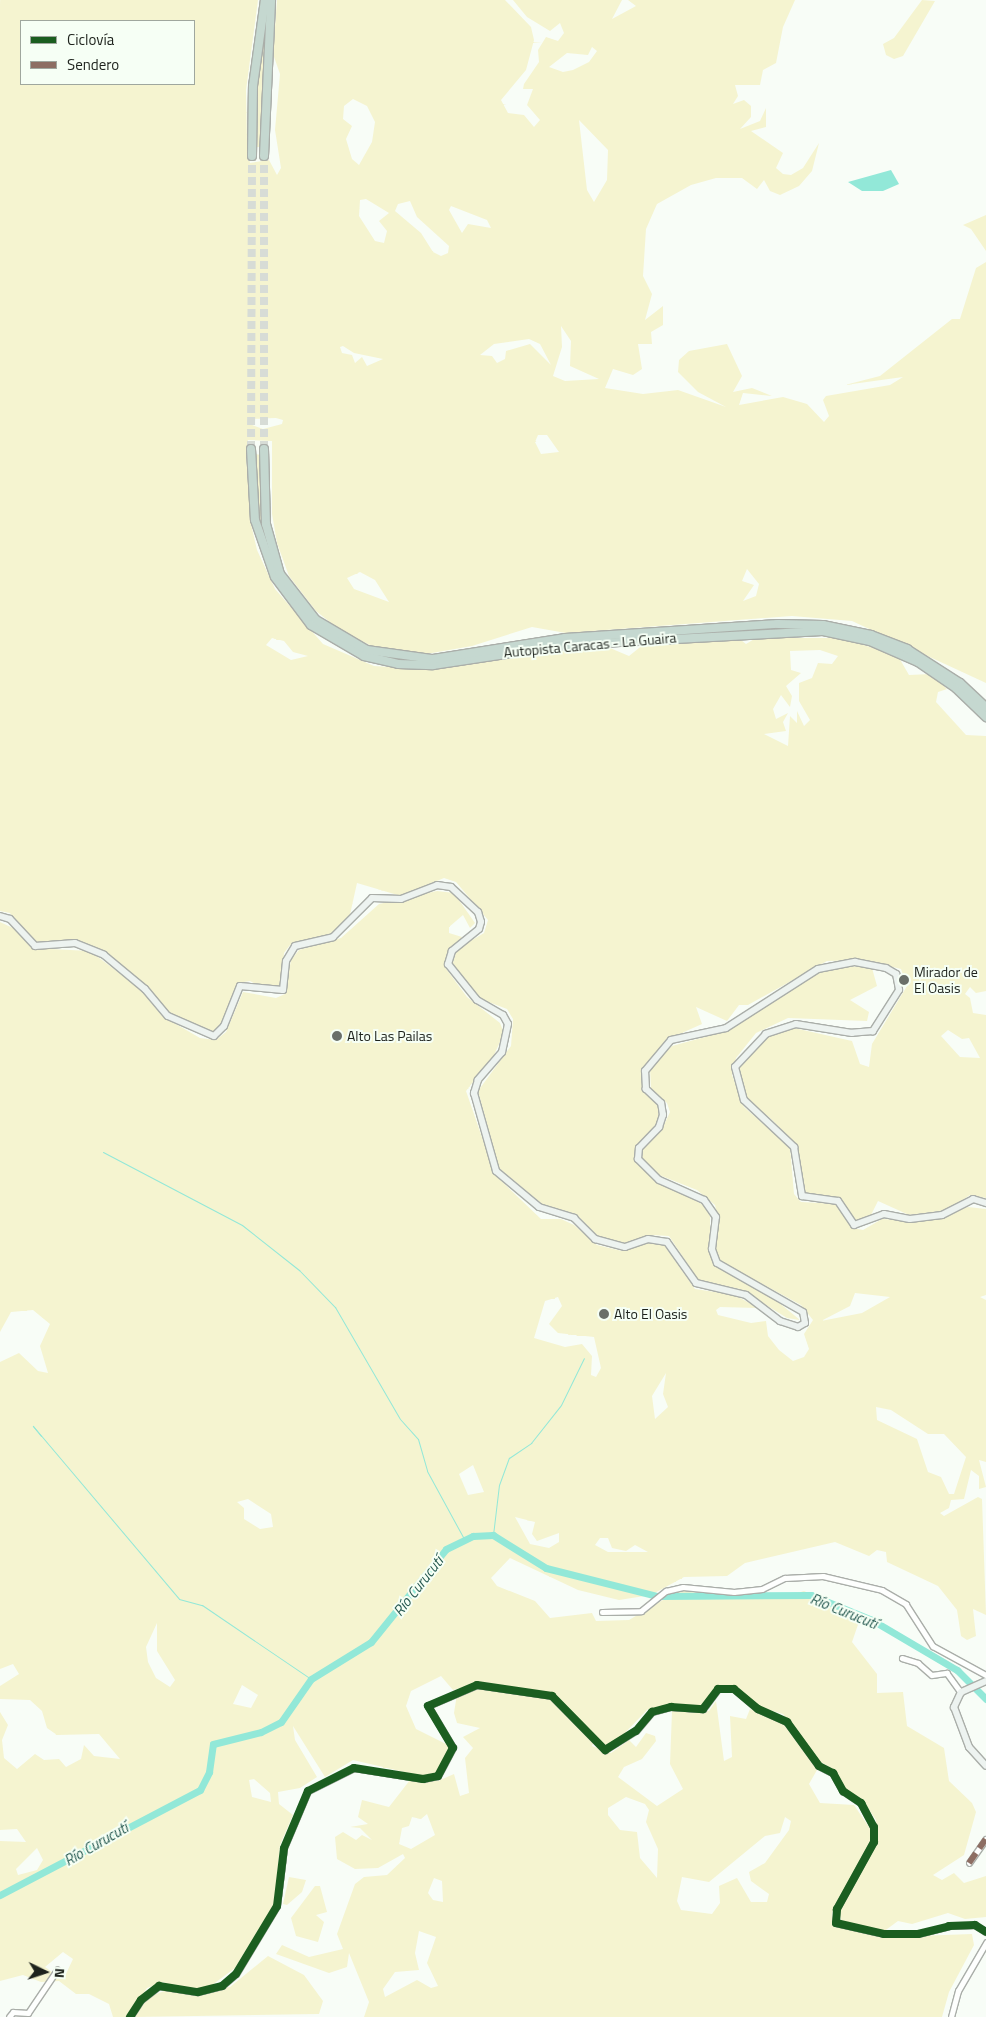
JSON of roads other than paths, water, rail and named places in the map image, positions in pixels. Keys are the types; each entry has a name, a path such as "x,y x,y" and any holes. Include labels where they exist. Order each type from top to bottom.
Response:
{"highway":[{"path":"252,156 253,86 265,0"},
{"path":"264,156 271,0"},
{"name":"Autopista Caracas - La Guaira","path":"251,449 254,514 275,577 311,624 364,656 398,664 433,665 565,644 823,631 870,641 918,662 956,688 986,717"},
{"name":"Autopista Caracas - La Guaira","path":"264,449 266,524 280,574 316,620 367,650 424,659 557,639 778,624 824,625 872,635 907,649 960,683 986,708"}],"main road":[{"path":"0,916 10,919 35,946 75,944 104,955 145,990 168,1016 210,1036 222,1031 240,986 282,992 292,948 333,937 369,900 401,899 437,885 451,887 478,912 481,922 476,932 456,946 448,964 477,1000 503,1015 508,1024 502,1052 478,1080 474,1092 496,1171 539,1208 574,1218 595,1239 625,1247 653,1239 667,1242 696,1283 746,1295 793,1327 805,1323 803,1312 717,1263 712,1244 716,1217 709,1205 694,1192 659,1180 638,1159 639,1148 659,1127 664,1115 661,1103 646,1090 645,1071 671,1040 726,1028 818,969 855,962 886,968 896,974 900,990 873,1031 852,1033 799,1024 766,1034 735,1066 744,1100 794,1147 802,1196 838,1201 854,1225 884,1214 910,1219 942,1215 973,1199 986,1203"},
{"path":"986,1679 961,1692 954,1707 957,1724 986,1766"}],"street":[{"path":"602,1612 641,1611 666,1591 684,1587 734,1592 762,1589 785,1578 823,1576 882,1590 906,1604 933,1646 986,1679"},
{"path":"902,1658 918,1663 932,1676 947,1673 961,1692"},
{"path":"130,2017 141,2000 159,1986 206,1990 222,1986 236,1974 277,1906 284,1848 308,1791 354,1768 423,1779 438,1776 453,1748 428,1706 477,1685 552,1696 605,1750 636,1731 652,1712 671,1707 703,1709 718,1689 734,1690 758,1709 787,1722 819,1766 833,1773 843,1791 861,1803 874,1827 874,1842 837,1909 836,1923 884,1934 918,1934 949,1926 975,1925 986,1932"},
{"path":"969,1863 986,1840"},
{"path":"950,2017 958,1991 986,1943"},
{"path":"9,2017 13,2012 28,2013 57,1970"}],"water":[{"path":"891,170 899,184 883,191 862,191 848,182"}],"waterway":[{"path":"103,1152 242,1225 299,1270 335,1307 400,1419 418,1439 427,1471 464,1539"},
{"path":"493,1535 499,1485 509,1458 531,1443 561,1405 584,1358"},
{"path":"41,1436 33,1426 179,1599 202,1605 311,1679"},
{"name":"Río Curucutí","path":"0,1895 200,1790 209,1772 213,1744 261,1732 281,1722 311,1679 371,1642 446,1549 473,1536 493,1535 546,1568 657,1596 811,1595 872,1620 957,1670 986,1699"}],"tunnel":[{"path":"251,449 252,156"},
{"path":"264,156 264,449"}],"place":[{"name":"Mirador de El Oasis","path":"904,980"},
{"name":"Alto Las Pailas","path":"337,1036"},
{"name":"Alto El Oasis","path":"604,1314"}]}
